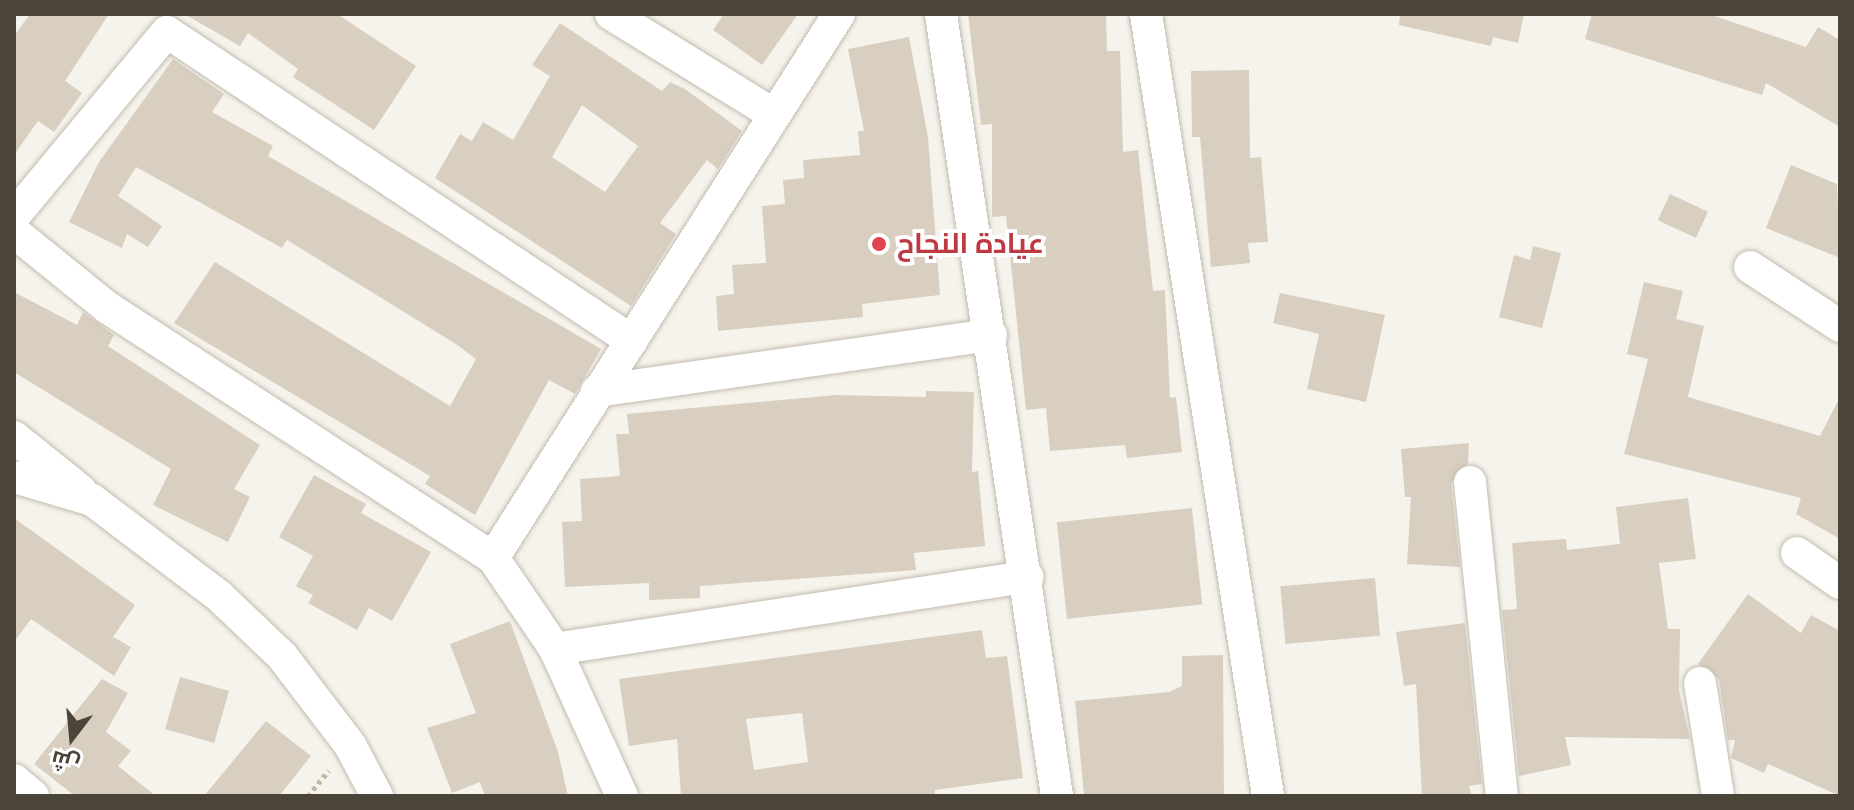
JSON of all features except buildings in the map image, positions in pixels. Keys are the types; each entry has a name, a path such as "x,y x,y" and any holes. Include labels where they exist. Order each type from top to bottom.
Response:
{"street":[{"path":"611,14 773,114"},
{"path":"493,558 839,14"},
{"path":"941,14 1028,577 1057,796"},
{"path":"1146,14 1268,796"},
{"path":"14,216 167,32 632,341"},
{"path":"14,232 108,308 493,558 555,649 622,796"},
{"path":"1750,267 1840,326"},
{"path":"597,391 991,335"},
{"path":"14,437 219,596 282,656 350,745 377,796"},
{"path":"14,477 92,500"},
{"path":"1470,482 1502,796"},
{"path":"1797,553 1840,583"},
{"path":"555,649 1028,577"},
{"path":"1700,683 1718,796"},
{"path":"14,780 33,796"}],"place":[{"name":"عيادة النجاح","path":"879,244"}]}
